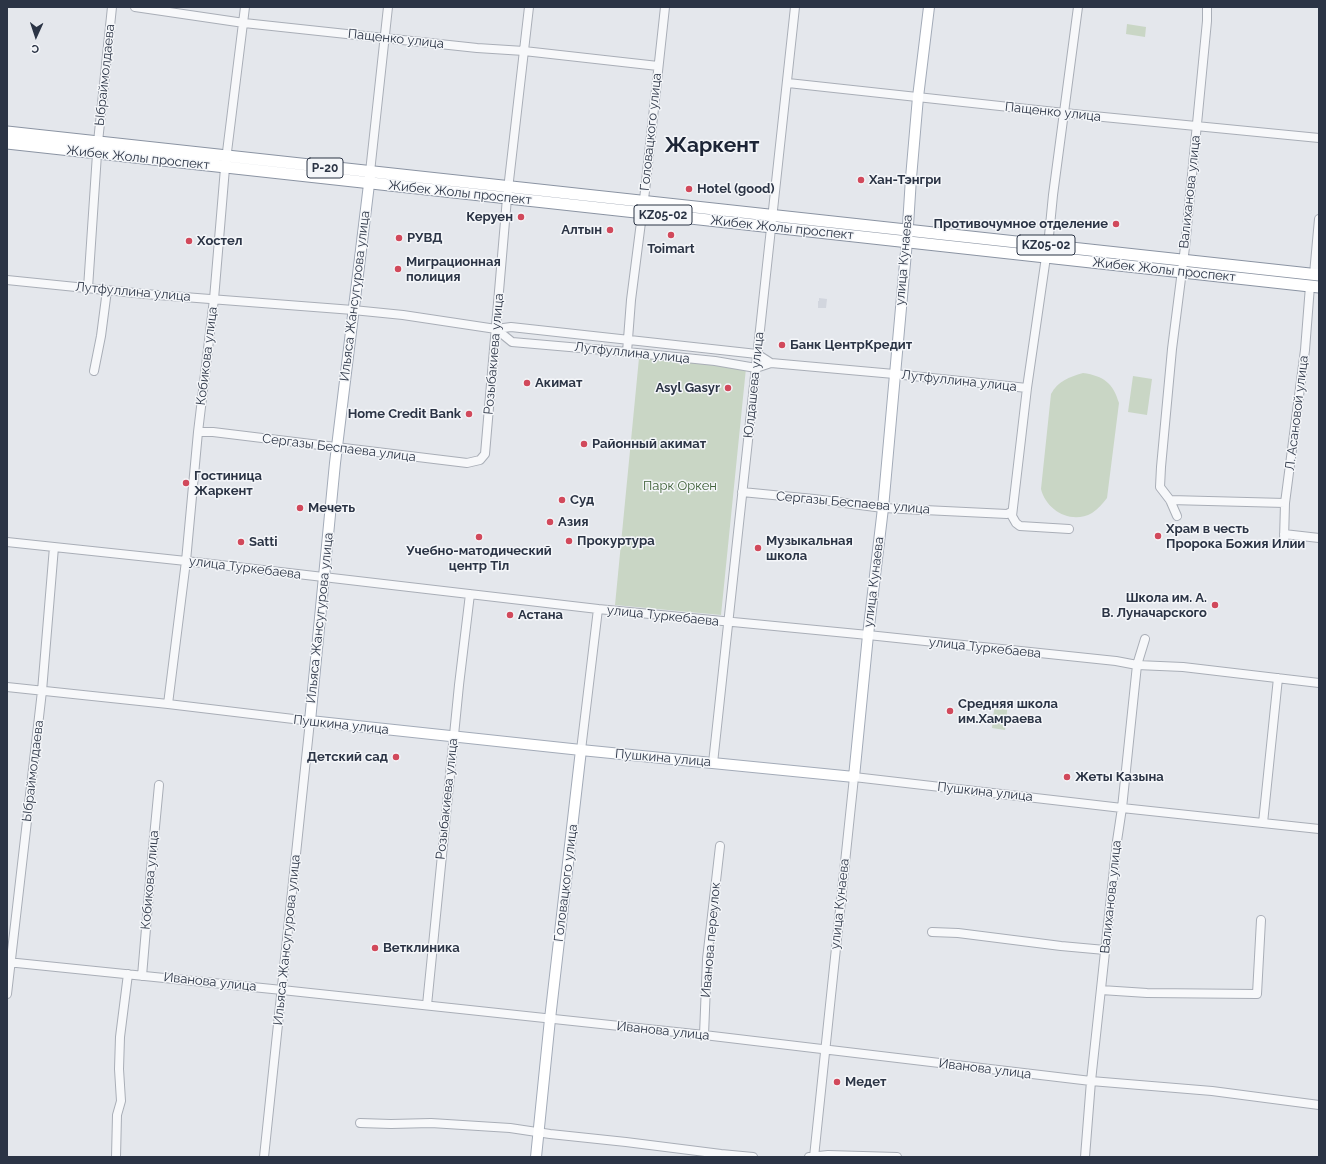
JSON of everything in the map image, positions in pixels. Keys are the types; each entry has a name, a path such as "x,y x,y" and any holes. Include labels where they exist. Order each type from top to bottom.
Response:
{"highway":[{"name":"Жибек Жолы проспект","path":"7,132 97,148"},
{"name":"Жибек Жолы проспект","path":"7,143 97,148 772,221 907,241 1183,260 1317,275"},
{"name":"Жибек Жолы проспект","path":"772,221 907,230 1181,272 1314,286"}],"main road":[{"name":"улица Кунаева","path":"854,777 868,635 883,508 907,241 918,96 928,7"},
{"name":"Ильяса Жансугурова улица","path":"310,722 337,448 370,178"},
{"name":"Пушкина улица","path":"310,722 854,777"},
{"name":"Головацкого улица","path":"536,1157 550,1019 581,750"}],"street":[{"name":"Ыбраймолдаева","path":"88,288 97,148 112,7"},
{"name":"Пащенко улица","path":"135,7 244,23 658,66"},
{"name":"Кобикова улица","path":"168,704 186,561 198,432 214,299 226,162 245,7"},
{"name":"Ильяса Жансугурова улица","path":"370,178 388,7"},
{"name":"Розыбакиева улица","path":"480,460 485,454 508,193 529,7"},
{"name":"Головацкого улица","path":"627,352 665,7"},
{"name":"Юлдашева улица","path":"713,762 788,83 795,7"},
{"path":"1069,529 1020,526 1010,514 1047,251 1078,7"},
{"name":"Валиханова улица","path":"1177,516 1170,500 1160,487 1160,480 1172,349 1183,260 1207,21 1207,7"},
{"name":"Пащенко улица","path":"788,83 1196,127 1319,138"},
{"path":"1317,275 1319,219"},
{"name":"Лутфуллина улица","path":"7,280 403,315 496,329 511,327 757,354 771,363"},
{"name":"Л. Асановой улица","path":"1314,286 1285,503 1284,537 1319,538"},
{"path":"94,371 101,336 107,290"},
{"name":"Лутфуллина улица","path":"496,329 512,342 714,361 756,368 771,363 1027,388"},
{"name":"Сергазы Беспаева улица","path":"198,432 213,432 467,463 480,460"},
{"name":"Сергазы Беспаева улица","path":"742,492 883,508 1010,514"},
{"path":"1170,500 1285,503"},
{"name":"улица Туркебаева","path":"7,542 728,623 868,635 1138,665 1183,667 1319,683"},
{"name":"Ыбраймолдаева","path":"7,994 9,962 42,691 54,547"},
{"name":"Розыбакиева улица","path":"427,1005 453,736 470,594"},
{"name":"Головацкого улица","path":"581,750 598,609"},
{"name":"Валиханова улица","path":"1085,1157 1091,1081 1116,841 1122,808 1138,665 1145,639"},
{"path":"1264,823 1278,678"},
{"name":"Пушкина улица","path":"7,687 168,704 310,722"},
{"name":"Ильяса Жансугурова улица","path":"264,1157 310,722"},
{"name":"Пушкина улица","path":"854,777 1319,829"},
{"name":"улица Кунаева","path":"812,1157 854,777"},
{"name":"Кобикова улица","path":"142,976 150,869 159,785"},
{"name":"Иванова переулок","path":"704,1035 707,959 720,846"},
{"path":"1101,990 1147,993 1257,994 1261,920"},
{"path":"932,932 958,933 1038,944 1105,950"},
{"name":"Иванова улица","path":"9,962 704,1035 1091,1081 1212,1091 1319,1105"},
{"path":"116,1157 118,1115 121,1101 119,1069 120,1037 128,974"},
{"path":"360,1123 431,1123 510,1128 753,1157"},
{"path":"812,1157 828,1155 897,1157"}],"shaded area":[{"path":"819,298 827,299 826,308 818,308"}],"green space":[{"path":"1127,24 1146,27 1145,37 1126,34"},
{"name":"Парк Оркен","path":"639,358 746,368 721,615 615,605"},
{"path":"1083,373 1097,376 1107,382 1114,390 1119,403 1107,498 1092,513 1076,517 1068,516 1054,509 1044,497 1041,489 1051,394 1064,380"},
{"path":"1133,376 1152,379 1147,415 1128,412"},
{"path":"995,701 1008,702 1005,730 992,728"}],"place":[{"name":"Хан-Тэнгри","path":"861,180"},
{"name":"Hotel (good)","path":"689,189"},
{"name":"Керуен","path":"521,217"},
{"name":"Противочумное отделение","path":"1116,224"},
{"name":"Алтын","path":"610,230"},
{"name":"Toimart","path":"671,235"},
{"name":"РУВД","path":"399,238"},
{"name":"Хостел","path":"189,241"},
{"name":"Миграционная полиция","path":"398,269"},
{"name":"Банк ЦентрКредит","path":"782,345"},
{"name":"Акимат","path":"527,383"},
{"name":"Asyl Gasyr","path":"728,388"},
{"name":"Home Credit Bank","path":"469,414"},
{"name":"Районный акимат","path":"584,444"},
{"name":"Гостиница Жаркент","path":"186,483"},
{"name":"Суд","path":"562,500"},
{"name":"Мечеть","path":"300,508"},
{"name":"Азия","path":"550,522"},
{"name":"Храм в честь Пророка Божия Илии","path":"1158,536"},
{"name":"Учебно-матодический центр Тіл","path":"479,537"},
{"name":"Прокуртура","path":"569,541"},
{"name":"Satti","path":"241,542"},
{"name":"Музыкальная школа","path":"758,548"},
{"name":"Школа им. А. В. Луначарского","path":"1215,605"},
{"name":"Астана","path":"510,615"},
{"name":"Средняя школа им.Хамраева","path":"950,711"},
{"name":"Детский сад","path":"396,757"},
{"name":"Жеты Казына","path":"1067,777"},
{"name":"Ветклиника","path":"375,948"},
{"name":"Медет","path":"837,1082"}],"district":[{"name":"Жаркент","path":"712,146"}]}
